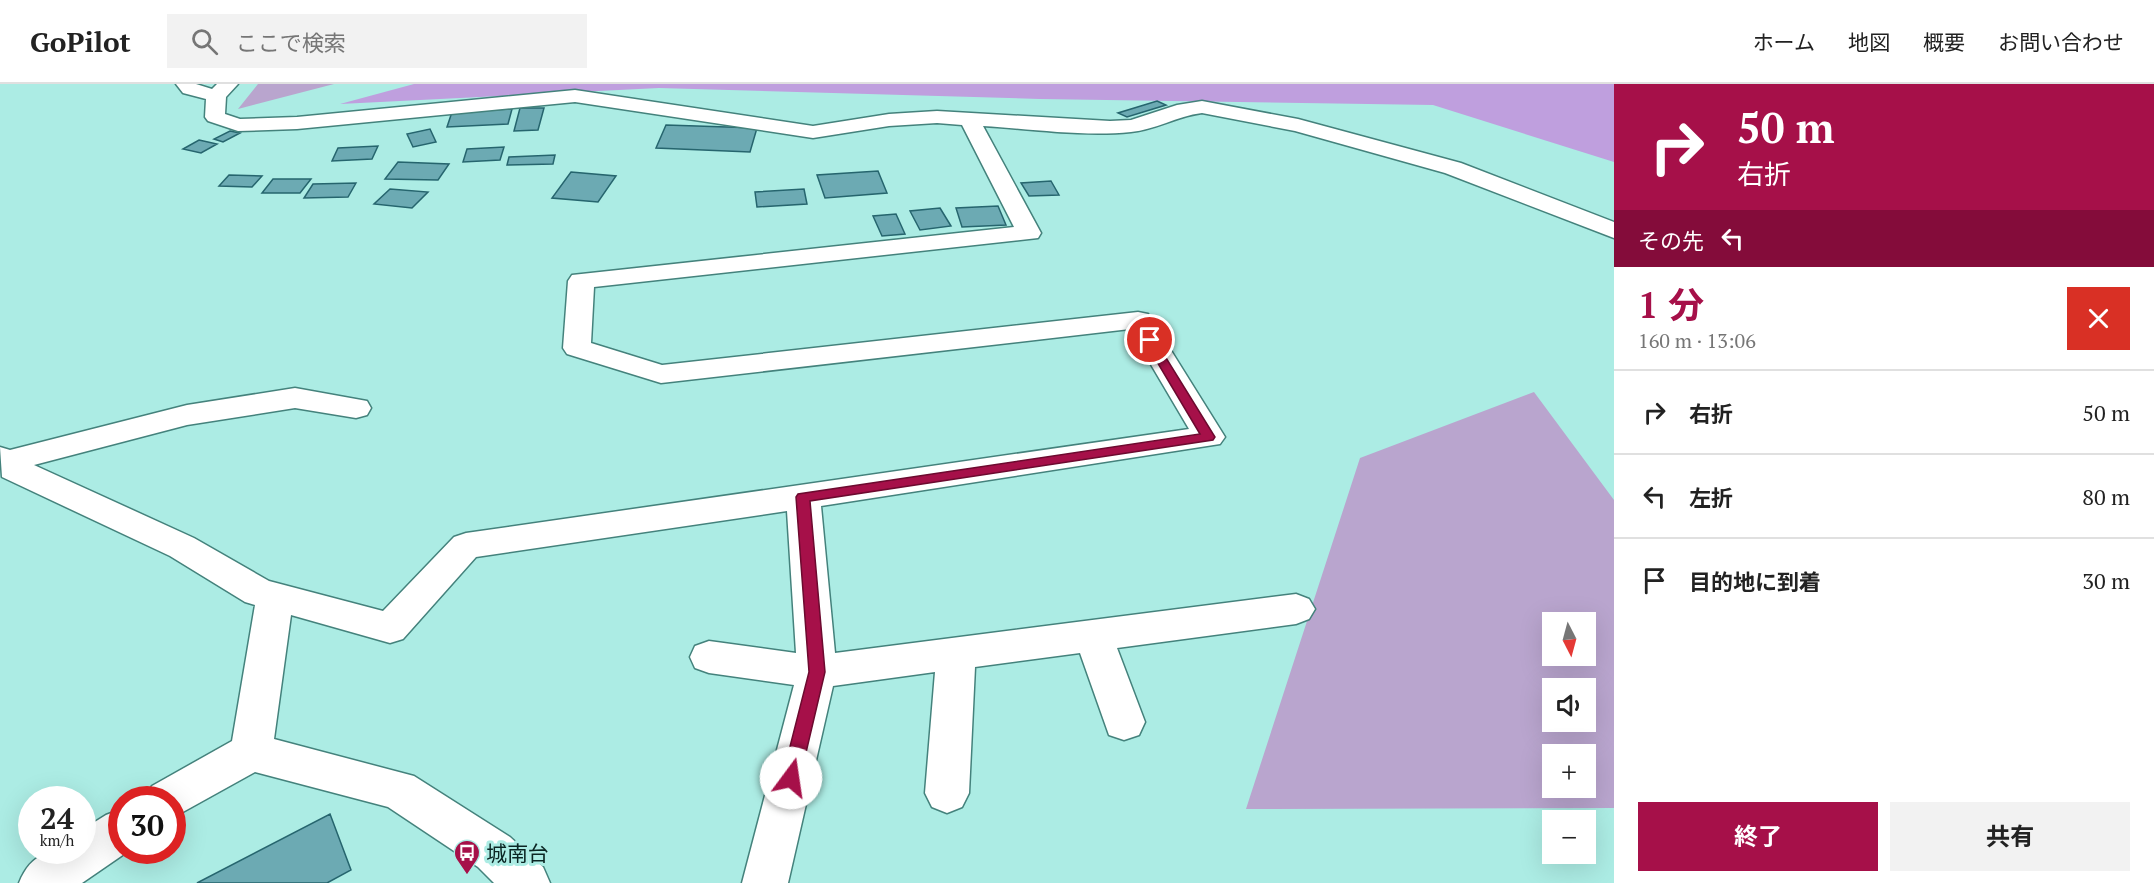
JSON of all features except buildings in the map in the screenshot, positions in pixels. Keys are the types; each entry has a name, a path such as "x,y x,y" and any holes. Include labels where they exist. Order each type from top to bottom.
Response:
{"street":[{"path":"186,84 190,89 222,90 215,117 238,125 297,123 575,96 813,132 889,120 968,117 1110,127 1133,126 1184,109 1216,108 1298,125 1453,168 1614,231"},
{"path":"3,460 13,469 182,547 258,592 390,628 466,546 1209,437 1138,320 661,374 577,348 580,281 1029,233 968,117"},
{"path":"3,460 187,415 295,398 356,408"},
{"path":"765,883 817,672 803,497"},
{"path":"251,752 275,597"},
{"path":"709,657 817,672 1296,609"},
{"path":"1094,636 1124,722"},
{"path":"947,793 956,654"},
{"path":"186,789 251,752 399,790 494,852 527,883"},
{"path":"42,883 108,839"}],"shaded area":[{"path":"258,84 334,84 238,109"},
{"path":"414,84 1614,84 1614,162 1433,105 1040,99 659,88 340,104"},
{"path":"1534,392 1614,500 1614,808 1246,809 1360,458"}],"place":[{"name":"城南台","path":"467,876"}],"route":[{"path":"791,778 817,672 803,497 1209,437 1150,340"}]}
